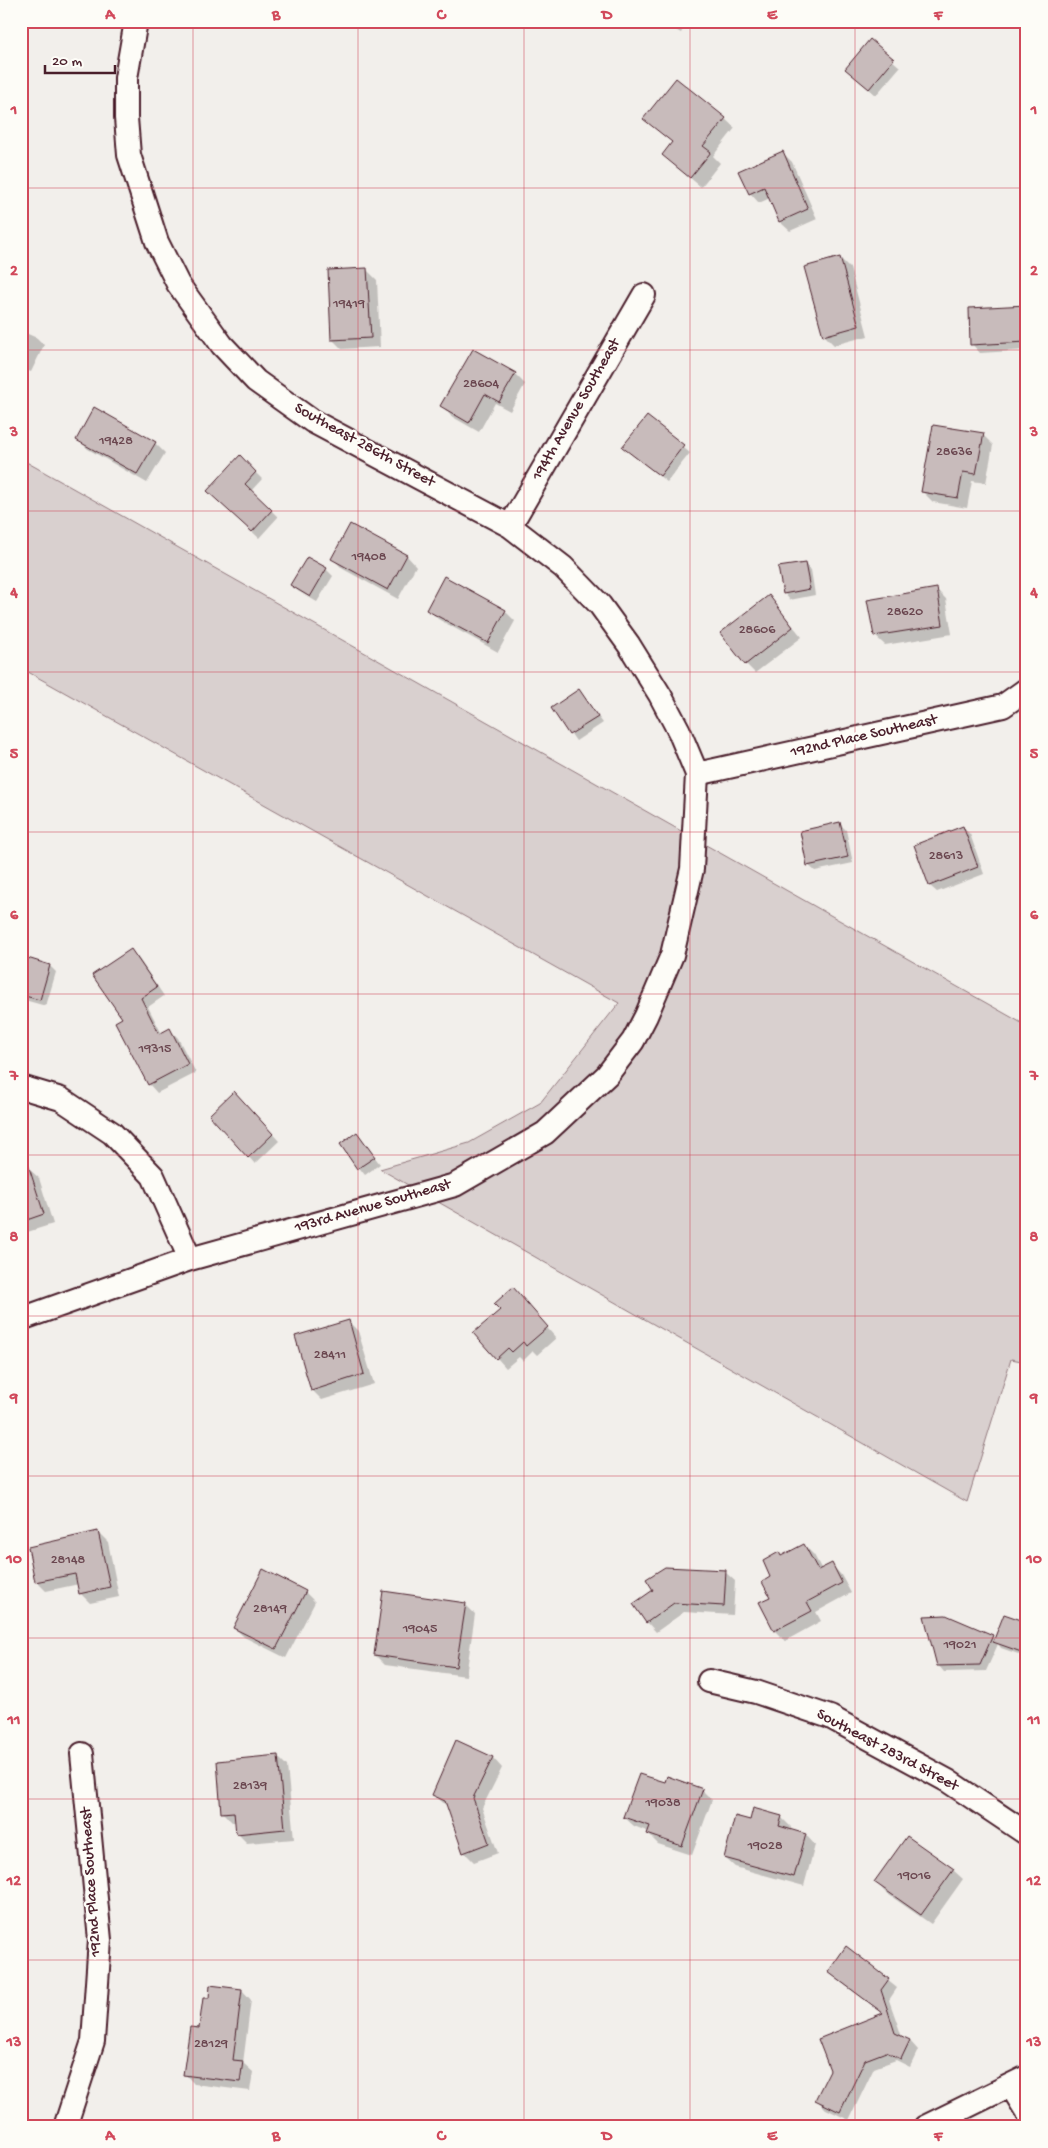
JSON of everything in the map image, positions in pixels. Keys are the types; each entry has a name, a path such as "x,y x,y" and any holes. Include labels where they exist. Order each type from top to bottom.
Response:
{"street":[{"name":"Southeast 286th Street","path":"136,21 126,78 126,118 129,155 157,242 178,284 222,345 256,381 312,421 510,526"},
{"name":"194th Avenue Southeast","path":"510,526 644,295"},
{"name":"193rd Avenue Southeast","path":"21,1319 190,1259 456,1185 545,1133 607,1074 633,1041 646,1016 672,955 692,869 697,774 679,731 660,695 629,645 600,605 563,567 510,526"},
{"name":"192nd Place Southeast","path":"697,774 1003,706 1027,689"},
{"path":"21,1087 61,1099 112,1133 153,1176 190,1259"},
{"name":"Southeast 283rd Street","path":"710,1681 756,1692 830,1717 948,1781 1027,1834"},
{"name":"192nd Place Southeast","path":"65,2127 93,2041 100,1940 82,1754"},
{"path":"925,2127 1019,2081 1027,2112"}],"shaded area":[{"path":"21,459 1027,1026 1027,1362 1011,1359 967,1502 380,1169 469,1143 540,1103 619,1003 21,668"}],"building":[{"path":"870,39 894,59 869,89 845,69"},
{"path":"676,78 726,118 703,146 711,152 690,178 662,155 672,142 643,119"},
{"path":"783,151 808,209 779,222 764,187 749,194 738,171"},
{"path":"840,257 859,326 823,336 804,267"},
{"path":"367,268 371,338 331,340 328,270"},
{"path":"1027,305 1027,342 970,345 969,308"},
{"path":"473,349 516,373 499,402 485,394 469,423 440,406"},
{"path":"94,407 156,442 137,474 76,440"},
{"path":"647,416 684,445 660,476 622,447"},
{"path":"933,425 984,433 976,474 963,472 958,498 921,492"},
{"path":"240,455 256,472 245,484 272,510 252,532 207,491"},
{"path":"350,524 407,555 388,590 331,559"},
{"path":"307,557 327,568 310,597 290,585"},
{"path":"805,563 810,589 783,594 778,567"},
{"path":"444,576 506,610 488,643 426,610"},
{"path":"937,588 943,625 874,636 867,600"},
{"path":"769,595 793,627 745,665 720,633"},
{"path":"579,689 598,717 569,735 551,708"},
{"path":"840,822 848,857 807,866 800,831"},
{"path":"963,826 978,867 929,886 914,845"},
{"path":"131,949 157,987 141,998 159,1034 170,1028 188,1064 148,1085 115,1022 122,1018 92,975"},
{"path":"21,956 50,965 40,1000 21,995"},
{"path":"234,1091 273,1134 248,1158 209,1115"},
{"path":"357,1132 375,1157 357,1169 340,1144"},
{"path":"25,1155 44,1214 21,1222 21,1156"},
{"path":"513,1287 548,1327 526,1346 523,1342 512,1352 508,1348 496,1359 473,1333 500,1310 494,1304"},
{"path":"349,1320 364,1374 311,1391 295,1336"},
{"path":"98,1531 110,1587 79,1594 75,1574 35,1582 28,1547"},
{"path":"804,1544 818,1570 832,1563 842,1583 807,1602 812,1611 774,1631 759,1602 770,1597 762,1582 770,1577 763,1561 779,1552 781,1556"},
{"path":"665,1567 726,1570 724,1606 674,1603 646,1623 633,1604 653,1590 646,1579"},
{"path":"263,1569 306,1591 276,1649 233,1628"},
{"path":"383,1591 466,1603 456,1667 374,1655"},
{"path":"1004,1614 1027,1622 1027,1654 993,1642"},
{"path":"946,1615 993,1635 980,1665 937,1666 924,1616"},
{"path":"456,1740 493,1757 473,1798 489,1843 463,1853 445,1801 432,1795"},
{"path":"278,1755 285,1829 236,1834 234,1812 221,1813 217,1761"},
{"path":"639,1774 665,1782 667,1776 703,1789 682,1846 647,1834 650,1826 623,1817"},
{"path":"753,1808 782,1816 779,1826 806,1834 794,1877 724,1858 735,1816 750,1820"},
{"path":"907,1836 954,1869 921,1915 874,1882"},
{"path":"846,1946 889,1979 881,1990 895,2033 910,2040 901,2059 886,2052 865,2060 840,2112 815,2100 830,2070 818,2039 883,2013 828,1972"},
{"path":"210,1985 242,1989 233,2060 243,2061 240,2082 183,2075 190,2027 199,2028 203,1998 209,1998"}]}
